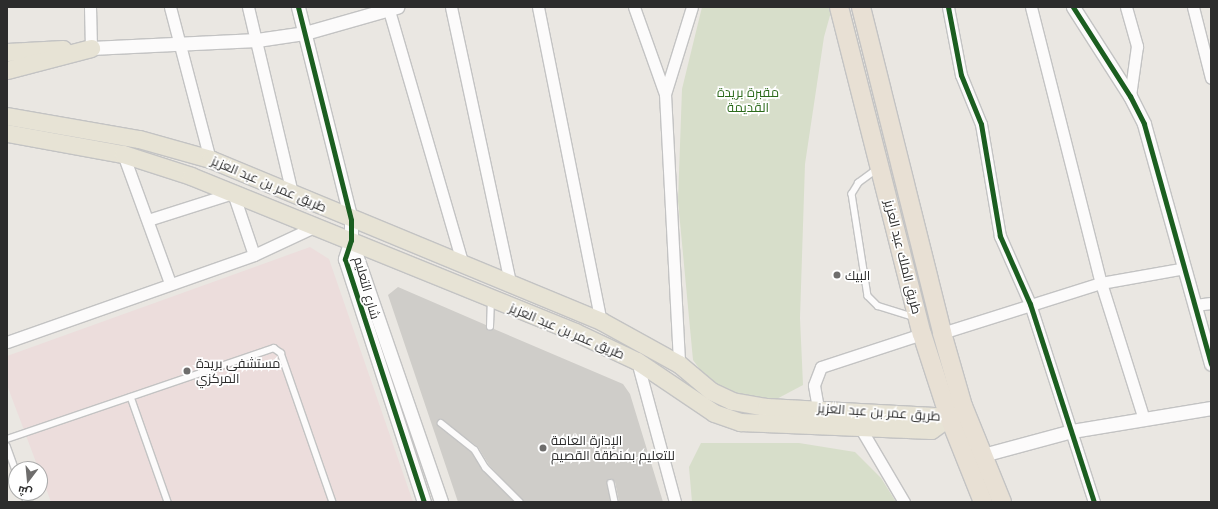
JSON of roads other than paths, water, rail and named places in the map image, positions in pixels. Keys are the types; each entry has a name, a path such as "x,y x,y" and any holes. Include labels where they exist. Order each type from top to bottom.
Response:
{"highway":[{"name":"طريق الملك عبد العزيز","path":"840,7 920,326 949,417 983,502"},
{"name":"طريق الملك عبد العزيز","path":"861,7 942,333 963,406 1002,502"}],"main road":[{"path":"9,51 91,48"},
{"path":"7,70 91,48"},
{"path":"7,104 70,117 139,139"},
{"name":"طريق عمر بن عبد العزيز","path":"7,116 139,139 210,159 292,193 351,220 511,286 601,321 679,364 711,391 732,401 766,407 818,408 949,417"},
{"name":"طريق عمر بن عبد العزيز","path":"7,133 45,138 123,154 233,193 350,240 637,361 714,413 740,422 861,429 931,430 949,417"},
{"path":"7,141 45,138"}],"street":[{"path":"90,7 91,48 257,40 305,33 391,8 463,265"},
{"path":"170,7 210,159"},
{"path":"248,7 292,193"},
{"name":"شارع التعليم","path":"298,7 351,220 350,240 345,259 424,502"},
{"path":"450,7 511,286"},
{"path":"538,7 601,321"},
{"path":"634,7 665,94 679,364"},
{"path":"665,94 692,7"},
{"path":"948,7 961,75 981,124 1000,236 1030,304 1094,502"},
{"path":"1031,7 1101,283 1144,419"},
{"path":"1073,7 1130,96 1144,124 1211,364"},
{"path":"1126,7 1137,46 1130,96"},
{"path":"1193,7 1211,78"},
{"path":"123,154 170,283"},
{"path":"148,220 233,193 254,255"},
{"path":"7,342 170,283 254,255 316,226"},
{"name":"شارع التعليم","path":"350,240 441,502"},
{"path":"942,333 1030,304 1101,283 1184,268"},
{"path":"1195,305 1211,303"},
{"path":"818,408 814,385 821,367 920,326"},
{"path":"637,361 675,502"},
{"path":"983,455 1072,431 1211,408"},
{"path":"861,429 904,502"}],"lane":[{"path":"880,168 859,183 852,194 868,296 878,306 920,326"},
{"path":"490,327 491,299"},
{"path":"7,440 274,348 279,350 333,502"},
{"path":"131,397 168,502"},
{"path":"441,423 475,450 486,468 520,502"},
{"path":"7,446 12,461"},
{"path":"611,483 615,502"}],"place":[{"name":"البيك","path":"837,275"},
{"name":"مستشفى بريدة المركزي","path":"187,371"},
{"name":"الإدارة العامة للتعليم بمنطقة القصيم","path":"543,448"}],"park label":[{"name":"مقبرة بريدة القديمة","path":"748,100"}]}
